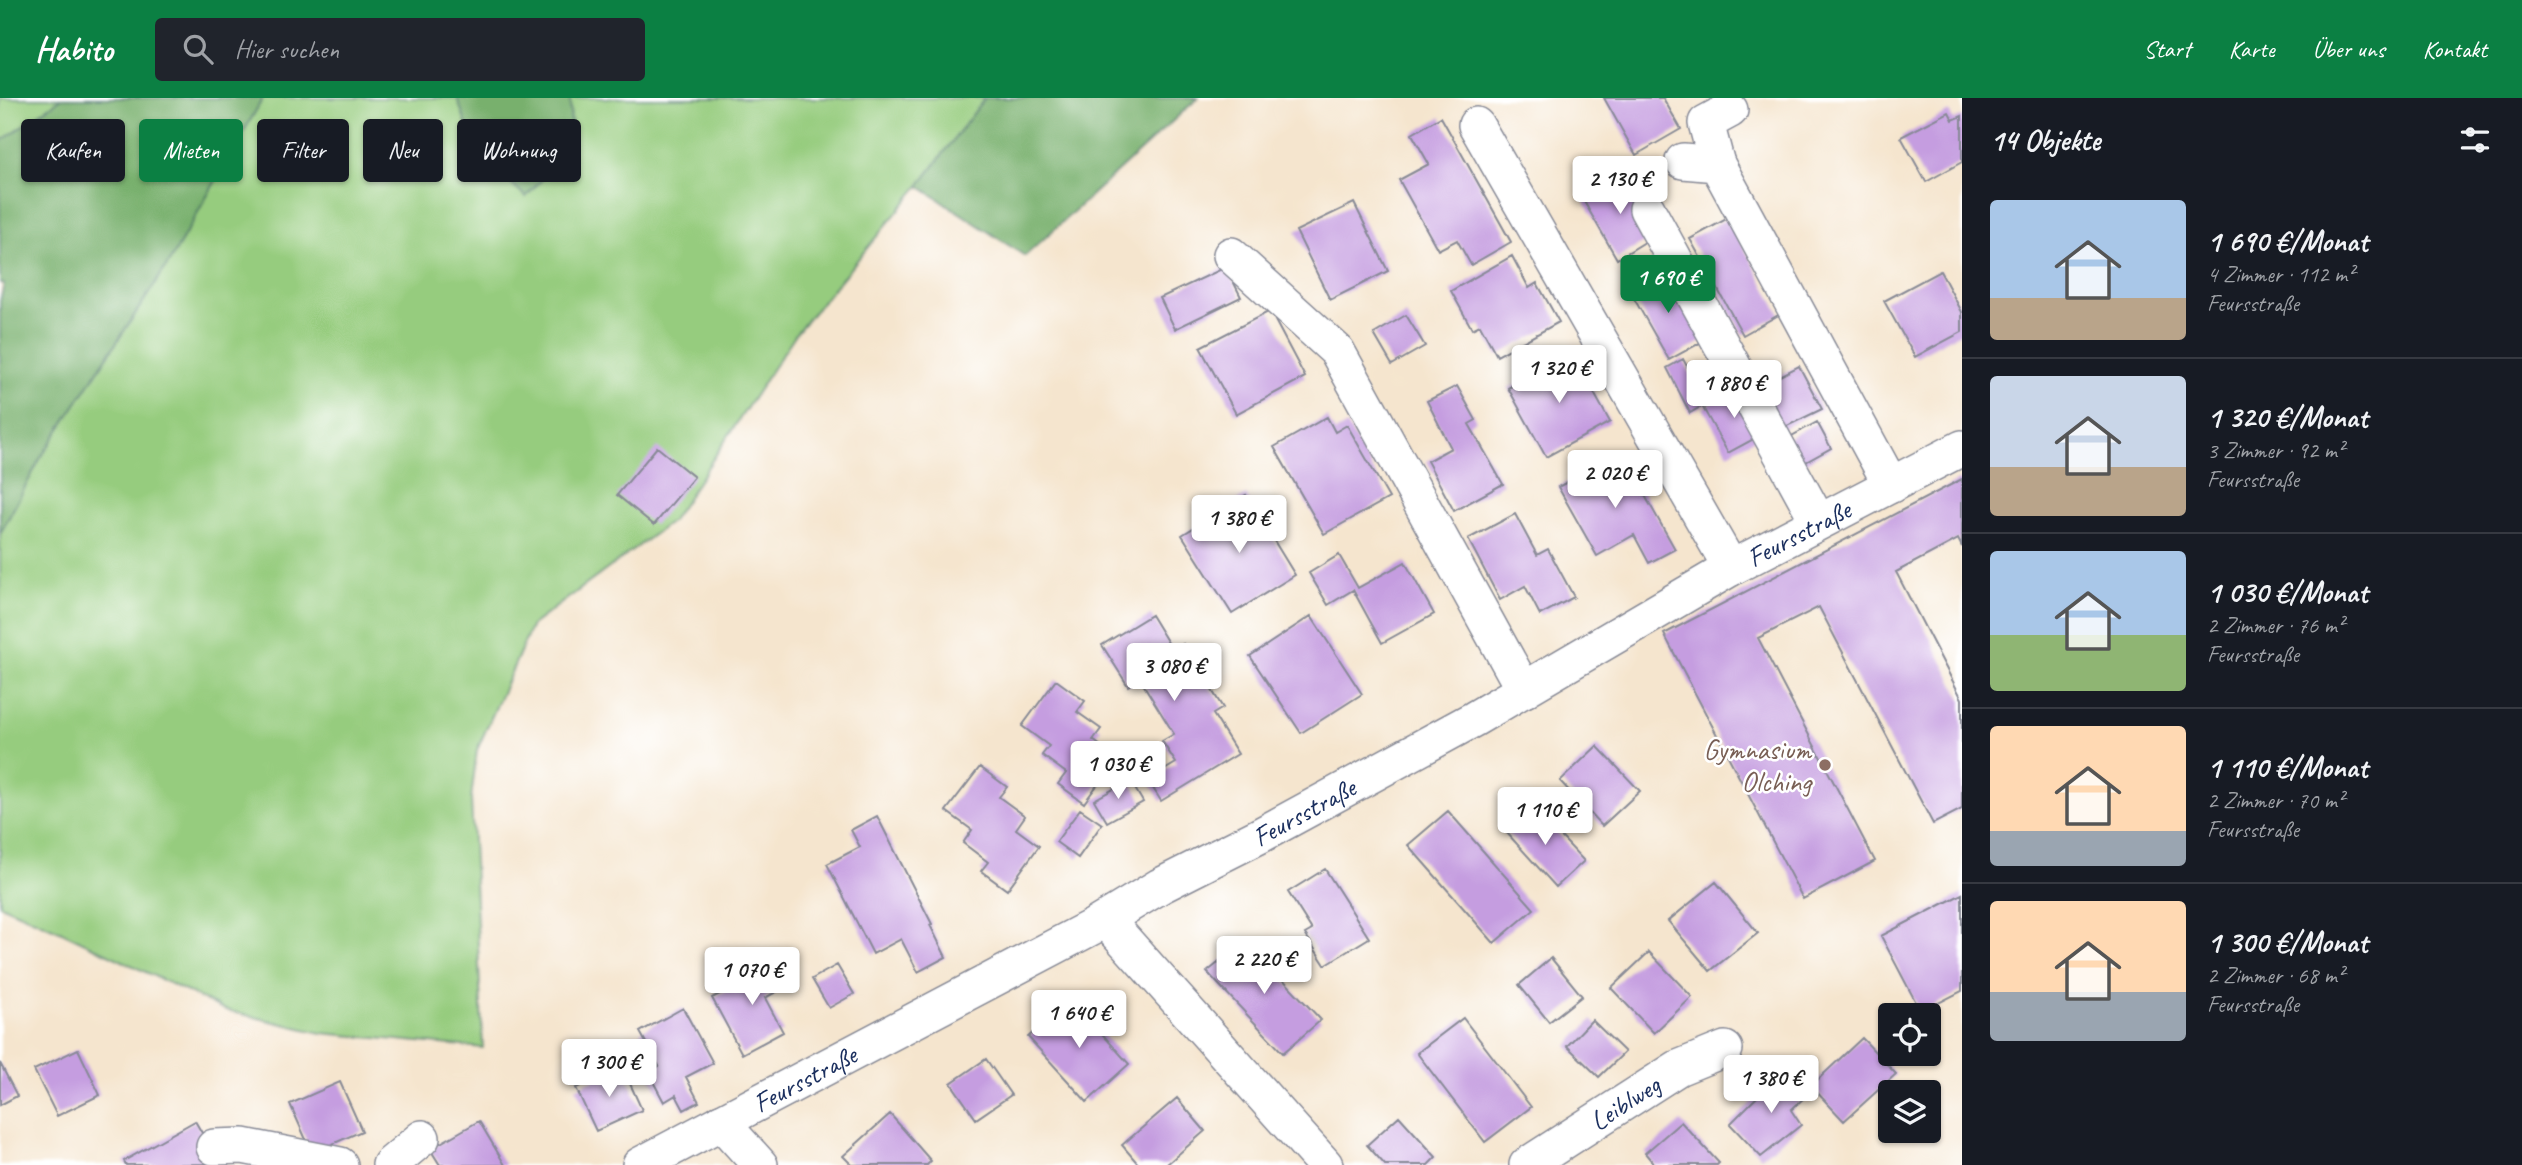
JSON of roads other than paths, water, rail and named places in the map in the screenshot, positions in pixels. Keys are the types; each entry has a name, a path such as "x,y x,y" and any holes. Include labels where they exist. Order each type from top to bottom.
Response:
{"street":[{"path":"1730,110 1706,123 1700,162 1891,485"},
{"path":"1476,125 1731,568"},
{"path":"1647,209 1818,522"},
{"path":"1231,255 1338,351 1524,690"},
{"name":"Feursstraße","path":"640,1165 1106,920 1160,886 1259,836 1524,690 1731,568 1962,447"},
{"path":"1106,920 1325,1165"},
{"name":"Leiblweg","path":"1527,1165 1678,1068 1725,1049"},
{"path":"721,1122 760,1165"},
{"path":"390,1165 422,1138"},
{"path":"215,1147 243,1146 340,1165"}],"place":[{"name":"Gymnasium Olching","path":"1825,765"}]}
